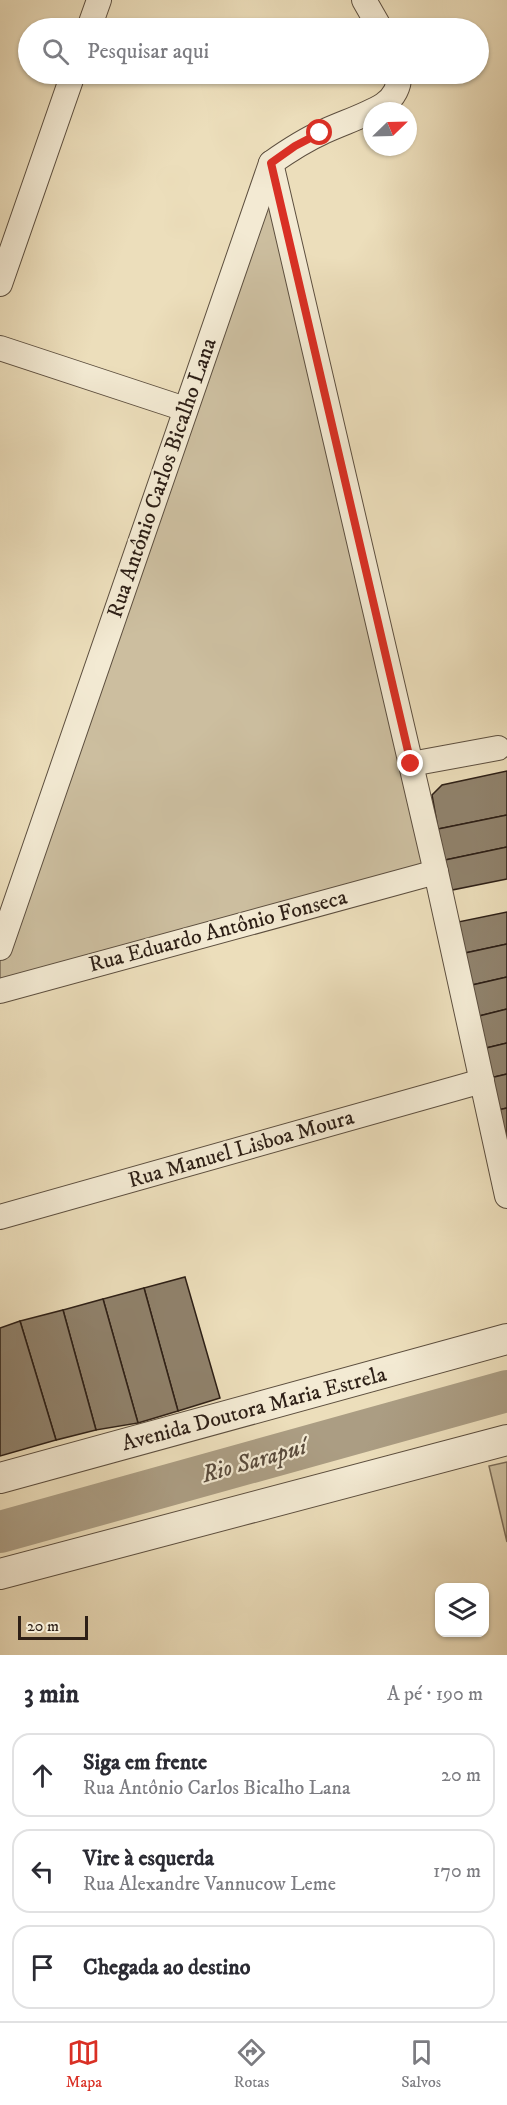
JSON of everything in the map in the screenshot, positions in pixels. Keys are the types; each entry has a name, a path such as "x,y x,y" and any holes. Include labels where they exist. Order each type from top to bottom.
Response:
{"street":[{"path":"93,18 99,0"},
{"path":"364,0 374,18"},
{"path":"0,284 70,84"},
{"path":"398,84 394,95 383,105 312,137 271,163 436,872 507,1196"},
{"name":"Rua Antônio Carlos Bicalho Lana","path":"0,948 271,163"},
{"path":"0,348 185,409"},
{"path":"411,764 498,748"},
{"name":"Rua Eduardo Antônio Fonseca","path":"0,990 436,872"},
{"name":"Rua Manuel Lisboa Moura","path":"0,1217 482,1081"},
{"name":"Avenida Doutora Maria Estrela","path":"0,1478 507,1339"},
{"path":"0,1574 507,1440"}],"shaded area":[{"path":"271,163 436,872 0,991 0,948"},
{"path":"507,1462 507,1542 489,1466"}],"building":[{"path":"507,771 507,815 438,829 432,795 442,785"},
{"path":"507,815 507,847 445,860 438,829"},
{"path":"507,847 507,879 452,890 445,860"},
{"path":"507,912 507,944 465,953 458,922"},
{"path":"507,944 507,977 472,985 465,953"},
{"path":"507,977 507,1009 479,1016 472,985"},
{"path":"507,1009 507,1043 486,1048 479,1016"},
{"path":"507,1043 507,1074 490,1078 486,1048"},
{"path":"507,1074 507,1108 498,1110 490,1078"},
{"path":"507,1108 507,1140 505,1140 498,1110"},
{"path":"185,1277 220,1398 178,1411 144,1288"},
{"path":"144,1288 178,1411 138,1423 103,1299"},
{"path":"103,1299 138,1423 96,1430 63,1310"},
{"path":"63,1310 96,1430 56,1440 20,1321"},
{"path":"20,1321 56,1440 0,1456 0,1328"}],"waterway":[{"name":"Rio Sarapuí","path":"0,1532 507,1391"}],"route":[{"path":"320,133 295,146 271,163 411,764"}]}
